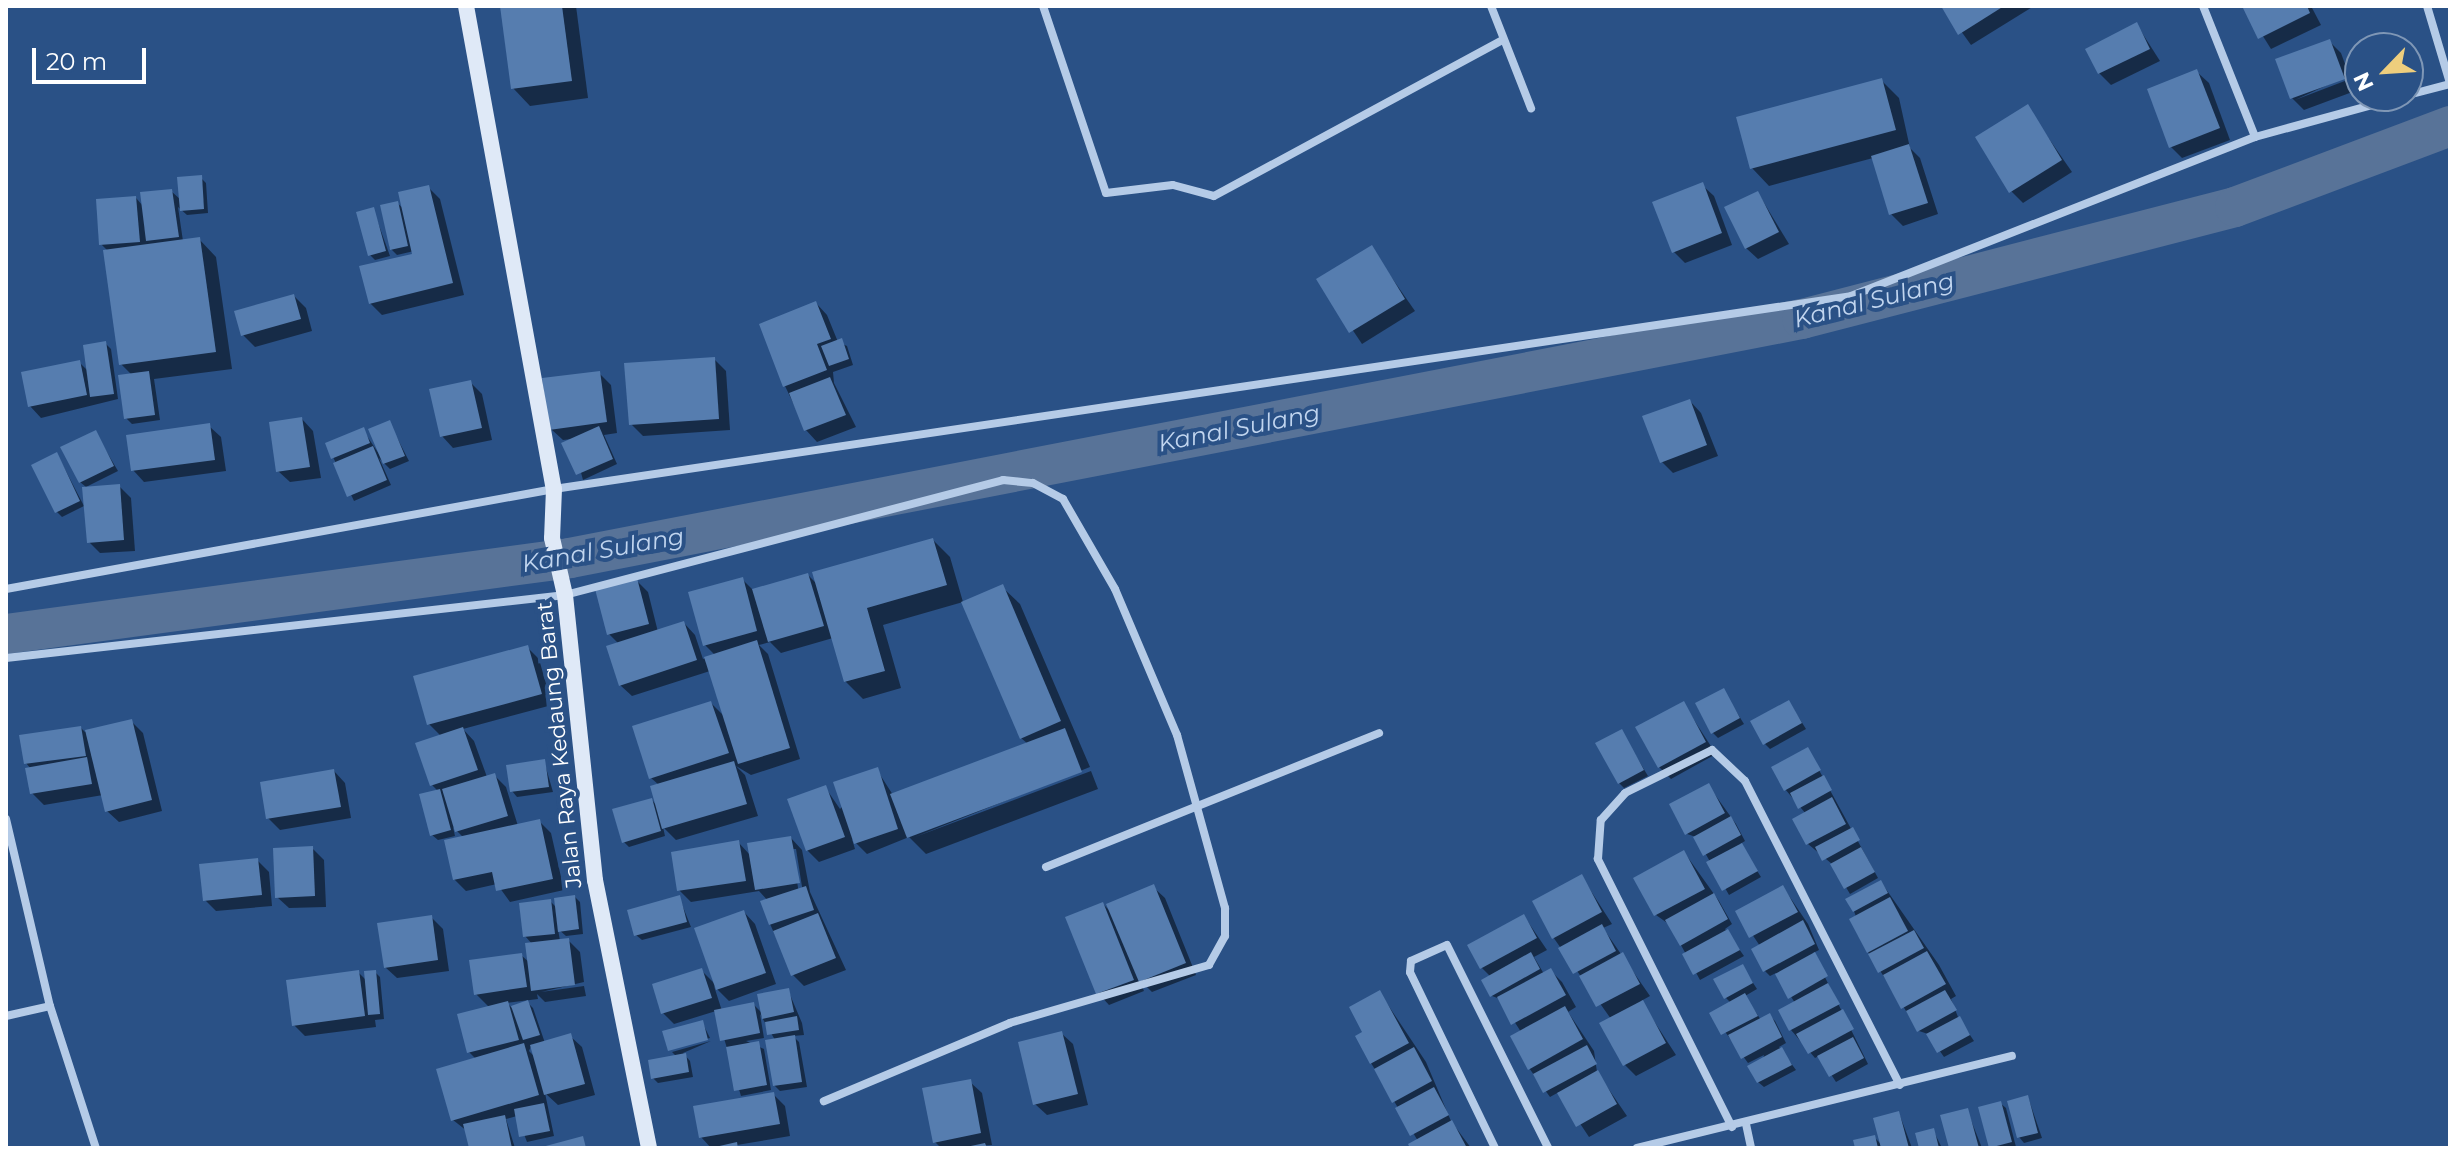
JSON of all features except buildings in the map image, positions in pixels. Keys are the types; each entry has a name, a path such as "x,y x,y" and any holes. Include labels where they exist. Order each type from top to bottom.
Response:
{"street":[{"name":"Jalan Raya Kedaung Barat","path":"466,6 554,489 554,548 565,595 595,880 649,1148"},
{"path":"1043,6 1106,193 1173,185 1214,196 1502,40"},
{"path":"1491,6 1531,108"},
{"path":"2203,6 2255,137"},
{"path":"2424,91 2450,83 2427,6"},
{"path":"6,589 554,489 1851,296 2255,137 2347,112"},
{"path":"6,658 565,595 1003,480 1033,483 1063,499 1115,589 1177,735 1225,908 1225,936 1209,965 1010,1023 824,1101"},
{"path":"1046,867 1197,809 1379,733"},
{"path":"1732,1127 1598,859 1601,820 1625,793 1712,750 1745,781 1900,1085"},
{"path":"6,819 50,1006 96,1148"},
{"path":"1495,1148 1409,969 1411,961 1447,945 1548,1148"},
{"path":"6,1016 50,1006"},
{"path":"1637,1148 1746,1124 2012,1056"},
{"path":"1746,1124 1751,1148"}],"waterway":[{"name":"Kanal Sulang","path":"6,634 570,558 1802,319 2235,207 2450,126"}]}
